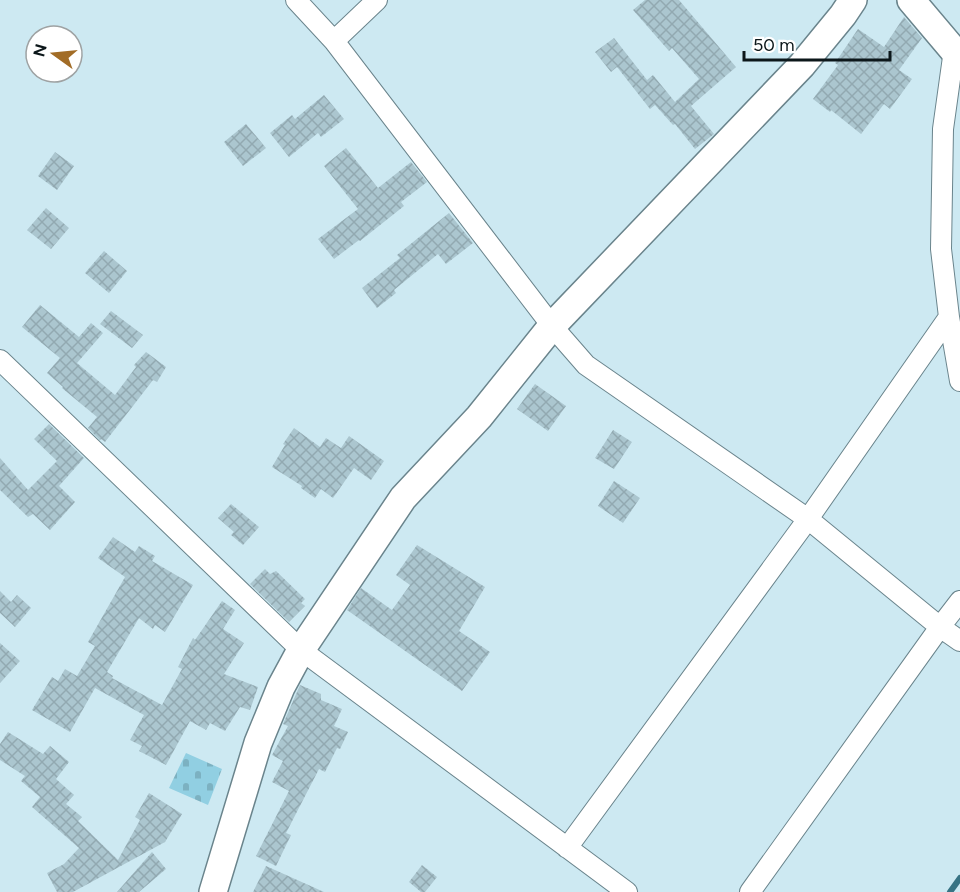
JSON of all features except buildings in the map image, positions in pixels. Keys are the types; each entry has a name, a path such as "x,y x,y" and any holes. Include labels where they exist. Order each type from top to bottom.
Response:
{"street":[{"path":"296,0 334,41 552,326 586,365 808,519 960,641"},
{"path":"334,41 377,0"},
{"path":"213,892 258,742 281,687 301,650 403,498 479,417 552,326 802,65 853,0"},
{"path":"911,0 957,54 944,129 941,249 960,381"},
{"path":"567,848 808,519 949,317"},
{"path":"0,360 301,650 627,892"},
{"path":"750,892 960,601"}],"green space":[{"path":"186,753 222,769 208,805 169,788"}],"waterway":[{"path":"950,892 960,878"}]}
